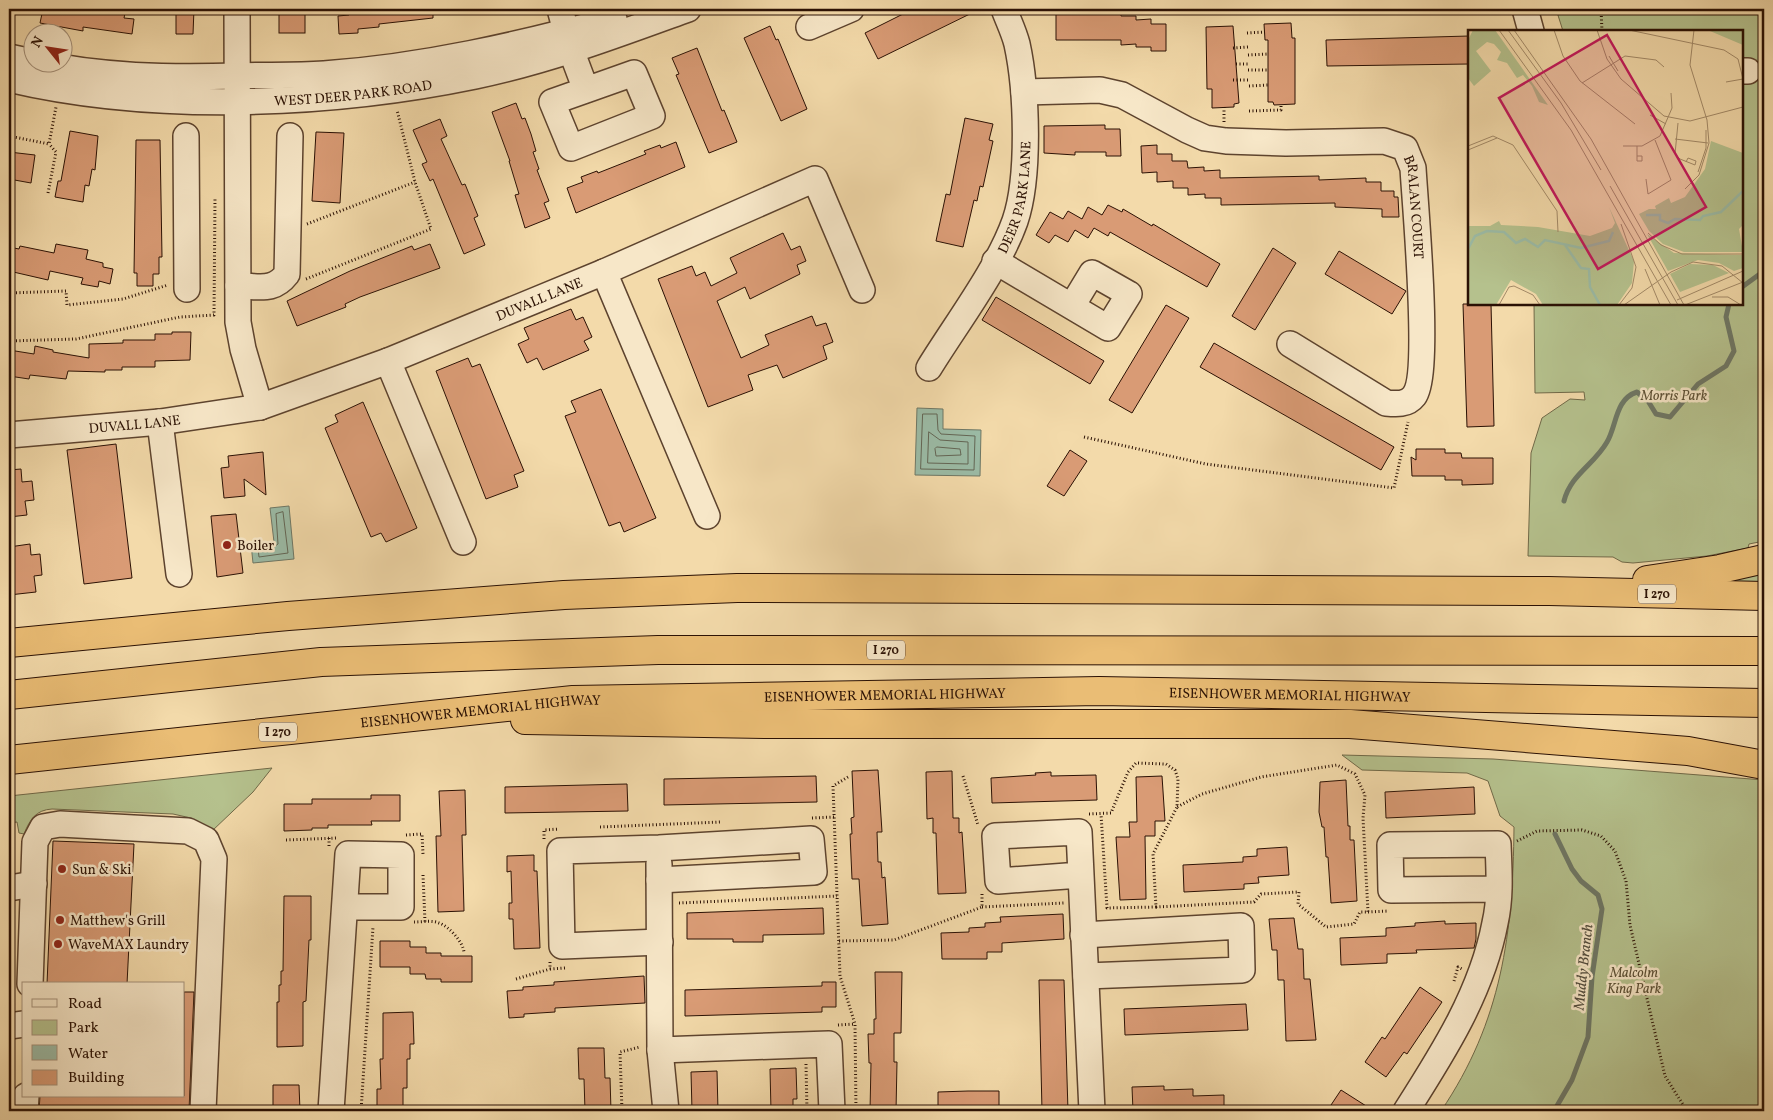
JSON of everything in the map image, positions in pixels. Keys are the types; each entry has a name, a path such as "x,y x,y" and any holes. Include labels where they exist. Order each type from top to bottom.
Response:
{"highway":[{"path":"1549,591 1675,576 1764,560"},
{"name":"I 270","path":"9,643 288,616 416,606 564,595 737,588 1549,591 1764,596"},
{"name":"I 270","path":"9,695 321,662 658,650 1764,651"},
{"name":"EISENHOWER MEMORIAL HIGHWAY","path":"9,760 573,700 1099,691 1764,703"},
{"path":"403,718 769,724 1350,724 1688,751 1764,765"},
{"path":"1688,751 1764,748"}],"street":[{"path":"237,9 238,322 243,349 260,407"},
{"name":"WEST DEER PARK ROAD","path":"72,68 182,79 324,74 395,66 471,54 650,9"},
{"name":"WEST DEER PARK ROAD","path":"9,79 35,85 109,94 236,102 326,96 476,76 566,30 688,9"},
{"path":"809,27 851,9"},
{"name":"DEER PARK LANE","path":"929,368 996,261 1015,220 1021,191 1025,142 1024,92 1017,43 1004,9"},
{"path":"1525,9 1531,30"},
{"path":"566,30 586,90"},
{"name":"WEST DEER PARK ROAD","path":"9,57 22,60"},
{"name":"BRALAN COURT","path":"1024,92 1100,90 1122,95 1205,138 1226,141 1286,143 1384,141 1405,148 1413,168 1423,349 1419,385 1414,396"},
{"path":"180,284 186,136"},
{"path":"238,286 271,287 279,284 287,274 290,136"},
{"name":"DUVALL LANE","path":"9,435 160,422 260,407 388,361 604,272 815,179 862,290"},
{"path":"996,261 1072,306"},
{"path":"604,272 707,516"},
{"path":"1290,344 1386,403 1406,402 1414,396"},
{"path":"388,361 463,542"},
{"path":"160,422 179,574"},
{"path":"23,978 34,884 35,842 40,831 47,825 188,831 206,840 214,859 204,1111"},
{"path":"659,880 814,872 811,838 659,848 560,851 562,946 660,942"},
{"path":"1406,1111 1456,1029 1478,984 1495,924 1500,889 1498,844 1390,845 1391,890 1500,889"},
{"path":"659,848 660,1050 666,1111"},
{"path":"1080,876 1092,1111"},
{"path":"9,888 34,884"},
{"path":"331,1111 344,916"},
{"path":"1083,935 1241,926 1242,970 1086,976"},
{"path":"9,1026 22,1024"},
{"path":"660,1050 829,1044 832,1111"},
{"path":"25,1111 26,1098"}],"path":[{"path":"1601,9 1602,30"},
{"path":"1247,33 1264,32"},
{"path":"1233,48 1248,47"},
{"path":"1248,55 1268,54"},
{"path":"1236,64 1248,64"},
{"path":"1248,70 1269,70"},
{"path":"1234,80 1248,80"},
{"path":"1248,86 1268,85"},
{"path":"49,144 56,104"},
{"path":"1249,111 1281,110 1281,105"},
{"path":"1224,107 1224,128"},
{"path":"303,280 431,229 415,182 397,110"},
{"path":"9,136 49,144 56,152 48,193"},
{"path":"299,227 415,182"},
{"path":"9,341 76,339 180,317 214,314 215,190"},
{"path":"9,293 66,291 67,305 123,298 180,284"},
{"path":"1084,437 1206,464 1394,488 1414,396"},
{"path":"1082,815 1111,813 1128,772 1136,763 1166,764 1175,770 1178,779 1178,807 1153,854 1156,907"},
{"path":"1178,807 1202,794 1262,777 1337,765 1355,774 1364,795 1363,818 1368,912"},
{"path":"963,776 979,829"},
{"path":"848,777 833,786 840,976 854,1024 856,1111"},
{"path":"1101,814 1107,908 1254,902 1261,894 1299,892 1298,904 1326,927 1354,924 1360,912 1397,911"},
{"path":"976,820 986,819"},
{"path":"1498,844 1509,846 1537,831 1582,830 1601,836 1615,851 1626,880 1630,925 1665,1076 1687,1111"},
{"path":"982,887 982,907"},
{"path":"670,903 837,896"},
{"path":"839,940 894,940 982,907 1072,902"},
{"path":"344,916 373,924 361,1111"},
{"path":"408,922 437,922 442,924 462,944 464,953"},
{"path":"1453,982 1458,967 1465,970"},
{"path":"516,978 550,969"},
{"path":"835,1025 854,1024"},
{"path":"620,1052 622,1111"},
{"path":"806,1060 807,1111"}],"green space":[{"name":"Morris Park","path":"1556,9 1764,9 1764,541 1749,544 1748,548 1707,556 1633,563 1622,562 1613,557 1528,556 1531,453 1542,418 1570,399 1585,400 1584,392 1535,393 1534,305 1743,305 1743,30 1563,30"},
{"path":"1764,571 1764,584 1724,584 1724,580"},
{"name":"Malcolm King Park","path":"1342,755 1493,759 1764,780 1764,1111 1441,1111 1462,1077 1478,1044 1491,1010 1500,975 1507,940 1511,903 1514,827 1500,816 1488,781 1467,773 1362,770"},
{"path":"272,768 253,792 212,831 191,818 173,814 52,809 42,811 34,816 24,834 19,833 17,822 9,823 9,796"}],"water":[{"path":"917,408 943,409 943,429 981,430 980,476 915,475"},
{"path":"289,506 294,559 253,563 251,544 274,542 270,508"}],"building":[{"path":"43,9 126,9 124,18 134,19 132,34 83,27 83,31 72,29 72,22 40,22"},
{"path":"176,9 194,9 193,34 176,34"},
{"path":"279,9 305,9 305,33 279,33"},
{"path":"348,9 433,9 433,18 379,24 379,27 358,29 358,33 339,34 338,16 349,15"},
{"path":"913,9 980,9 878,59 865,33"},
{"path":"1121,12 1121,16 1136,16 1136,20 1151,19 1151,24 1166,24 1166,51 1151,51 1151,47 1136,47 1136,44 1121,45 1121,40 1056,40 1056,13"},
{"path":"1291,23 1292,38 1295,38 1295,104 1274,105 1273,102 1268,102 1268,40 1265,40 1264,24"},
{"path":"770,26 776,40 778,39 807,109 781,121 744,38"},
{"path":"1233,26 1239,103 1234,104 1234,107 1212,108 1212,89 1207,89 1206,27"},
{"path":"1468,36 1468,64 1327,66 1326,40"},
{"path":"697,48 722,111 724,110 737,142 709,153 676,75 679,74 672,58"},
{"path":"516,103 522,119 525,118 531,134 536,151 533,152 539,169 537,170 549,201 544,203 550,218 525,228 515,195 519,194 510,161 492,112"},
{"path":"965,118 993,124 989,140 993,141 983,187 980,186 977,201 974,200 963,247 936,241 946,194 950,195"},
{"path":"440,119 447,136 441,139 462,185 465,184 478,216 474,218 485,245 464,254 433,179 430,181 422,164 427,162 413,130"},
{"path":"1105,125 1105,129 1120,129 1121,156 1106,156 1106,152 1075,152 1075,155 1044,153 1044,126"},
{"path":"70,131 98,136 95,170 92,169 89,186 85,185 83,202 55,197 58,181 61,181"},
{"path":"316,132 344,133 340,203 312,201"},
{"path":"136,140 160,140 162,257 159,257 159,274 153,274 153,286 137,286 137,273 134,273"},
{"path":"676,142 685,167 576,213 567,188 583,182 581,177 597,171 598,173 646,154 644,151 660,145 661,148"},
{"path":"1157,145 1157,154 1172,154 1172,161 1187,161 1188,168 1204,167 1204,171 1220,170 1220,178 1319,176 1319,180 1366,178 1366,182 1381,182 1381,191 1394,191 1394,197 1398,197 1399,217 1382,217 1382,209 1335,207 1335,203 1221,205 1221,198 1205,198 1205,194 1188,195 1188,188 1173,188 1173,181 1157,182 1157,172 1142,173 1141,146"},
{"path":"9,152 35,155 31,183 9,179"},
{"path":"1108,205 1122,212 1123,209 1152,226 1153,224 1220,264 1207,287 1110,232 1108,236 1094,228 1088,238 1075,230 1068,242 1055,235 1049,243 1036,235 1050,212 1063,219 1068,211 1082,219 1088,207 1102,215"},
{"path":"783,233 791,250 800,246 806,261 797,265 800,274 750,299 745,287 717,301 741,358 769,345 765,335 812,316 816,326 826,323 833,342 823,346 827,359 783,378 777,365 748,375 753,390 708,407 658,279 692,266 696,276 705,272 711,286 737,273 730,258"},
{"path":"56,244 88,250 86,259 103,263 103,267 113,269 110,284 99,281 98,287 81,284 83,278 50,271 48,280 9,271 9,247 19,249 20,246 54,253"},
{"path":"430,244 440,268 360,297 345,304 346,307 297,326 287,301 350,271 412,246 414,250"},
{"path":"1273,248 1296,263 1255,330 1232,316"},
{"path":"1339,251 1406,291 1392,314 1325,274"},
{"path":"996,297 1104,361 1090,384 982,320"},
{"path":"1463,304 1491,305 1494,426 1467,427"},
{"path":"1166,305 1189,318 1132,413 1109,400"},
{"path":"571,309 576,320 583,317 592,337 584,341 589,350 543,370 537,358 527,363 518,344 529,339 524,328"},
{"path":"172,332 191,332 190,360 155,361 155,367 122,367 122,370 105,370 105,372 68,371 66,379 30,375 29,379 9,376 9,350 34,354 35,346 53,350 53,352 89,358 89,344 123,343 123,340 155,340 155,334 172,334"},
{"path":"1214,343 1394,447 1381,470 1200,367"},
{"path":"468,358 472,367 480,364 524,471 514,475 518,487 486,499 436,371"},
{"path":"601,389 656,518 624,532 620,522 609,526 565,416 576,412 571,401"},
{"path":"363,402 417,528 386,542 381,533 371,537 325,428 338,422 335,415"},
{"path":"116,444 132,578 84,584 67,450"},
{"path":"1416,449 1445,449 1445,453 1461,453 1462,458 1493,458 1493,484 1462,485 1462,480 1445,480 1445,476 1412,476 1411,457 1416,460"},
{"path":"1070,450 1087,461 1064,496 1047,486"},
{"path":"263,452 266,495 244,479 245,496 224,498 221,468 229,467 228,456"},
{"path":"21,469 22,482 32,481 34,500 25,501 27,515 9,517 9,470"},
{"name":"Boiler","path":"236,514 243,573 217,577 211,516"},
{"path":"30,544 31,555 40,554 42,575 34,576 36,592 9,595 9,547"},
{"path":"878,770 882,832 877,832 878,862 881,862 882,878 885,877 888,924 862,926 859,879 852,879 850,834 852,834 851,818 854,817 852,771"},
{"path":"952,771 953,818 959,818 959,833 962,832 966,893 938,894 936,833 933,833 933,818 927,819 926,772"},
{"path":"1051,772 1051,776 1096,775 1097,800 992,803 991,778"},
{"path":"816,776 817,802 664,805 664,779"},
{"path":"1162,776 1165,821 1155,821 1155,836 1145,836 1146,899 1120,900 1116,837 1130,837 1129,822 1137,822 1136,777"},
{"path":"1346,780 1348,826 1350,826 1350,840 1354,840 1357,901 1331,903 1328,857 1326,857 1324,827 1322,827 1319,812 1320,782"},
{"path":"627,784 628,811 505,813 505,787"},
{"path":"1474,787 1475,814 1386,818 1385,792"},
{"path":"465,790 466,835 462,835 464,911 438,912 436,836 441,836 439,791"},
{"path":"371,795 400,795 400,821 371,821 372,825 328,825 328,828 284,831 284,804 312,804 312,799 371,799"},
{"path":"53,841 134,844 127,982 47,982"},
{"path":"1287,847 1289,875 1258,877 1259,883 1244,884 1244,889 1184,892 1183,865 1243,862 1243,857 1257,856 1257,849"},
{"path":"534,855 534,871 537,871 540,948 514,949 513,919 509,919 509,903 512,903 511,871 507,872 507,856"},
{"path":"284,896 311,896 311,940 309,940 306,1001 303,1002 303,1046 277,1047 277,1002 279,1002 281,971 283,971"},
{"path":"823,908 824,934 763,935 763,942 733,942 733,939 687,939 687,913"},
{"path":"1063,914 1064,939 1002,943 1002,952 987,952 987,959 942,959 941,933 969,932 969,928 985,927 985,923 1001,922 1000,917"},
{"path":"1294,918 1298,949 1303,949 1304,979 1310,979 1316,1040 1286,1041 1284,980 1278,980 1277,950 1272,950 1269,919"},
{"path":"1445,921 1445,924 1476,923 1474,948 1416,950 1417,953 1387,954 1387,963 1341,965 1340,938 1386,936 1386,928 1415,926 1415,923"},
{"path":"380,941 410,941 410,947 426,947 426,953 441,953 441,956 472,956 472,982 441,982 441,979 426,979 425,974 410,974 410,967 380,967"},
{"path":"875,972 902,972 901,1033 894,1033 894,1062 897,1062 896,1111 870,1111 871,1063 869,1063 868,1034 874,1034 874,1019 876,1019"},
{"path":"644,976 645,1003 555,1008 555,1012 524,1014 524,1017 509,1018 507,991 523,990 523,987 554,985 554,982"},
{"path":"1039,980 1064,980 1068,1111 1042,1111"},
{"path":"822,982 836,982 836,1007 822,1007 822,1012 685,1016 685,990 822,986"},
{"path":"1420,987 1442,1002 1407,1054 1404,1052 1386,1077 1365,1062 1382,1037 1385,1039"},
{"path":"185,992 194,992 189,1111 39,1111 40,1098 185,1098"},
{"path":"1246,1004 1248,1030 1125,1035 1124,1009"},
{"path":"413,1012 414,1044 410,1044 410,1059 407,1059 407,1088 403,1088 403,1111 377,1111 377,1089 381,1089 380,1059 383,1059 383,1013"},
{"path":"578,1048 604,1048 605,1078 610,1078 611,1111 585,1111 584,1079 579,1079"},
{"path":"796,1068 797,1099 793,1099 793,1111 771,1111 770,1069"},
{"path":"717,1071 718,1111 692,1111 691,1072"},
{"path":"273,1085 299,1085 300,1111 273,1111"},
{"path":"1164,1086 1164,1090 1193,1089 1193,1096 1224,1095 1224,1111 1133,1111 1132,1087"},
{"path":"1341,1090 1374,1111 1327,1111"},
{"path":"999,1091 999,1111 938,1111 938,1092"}],"waterway":[{"name":"Muddy Branch","path":"1743,286 1764,271"},
{"name":"Muddy Branch","path":"1564,501 1567,492 1577,477 1607,442 1624,400 1637,392 1648,401 1656,414 1670,417 1698,384 1726,366 1734,351 1726,317 1729,305"},
{"name":"Muddy Branch","path":"1554,1111 1572,1080 1588,1037 1592,977 1602,909 1598,895 1581,881 1572,869 1555,834"}],"place":[{"name":"Boiler","path":"227,545"},
{"name":"Sun & Ski","path":"62,869"},
{"name":"Matthew's Grill","path":"60,920"},
{"name":"WaveMAX Laundry","path":"58,944"}]}
